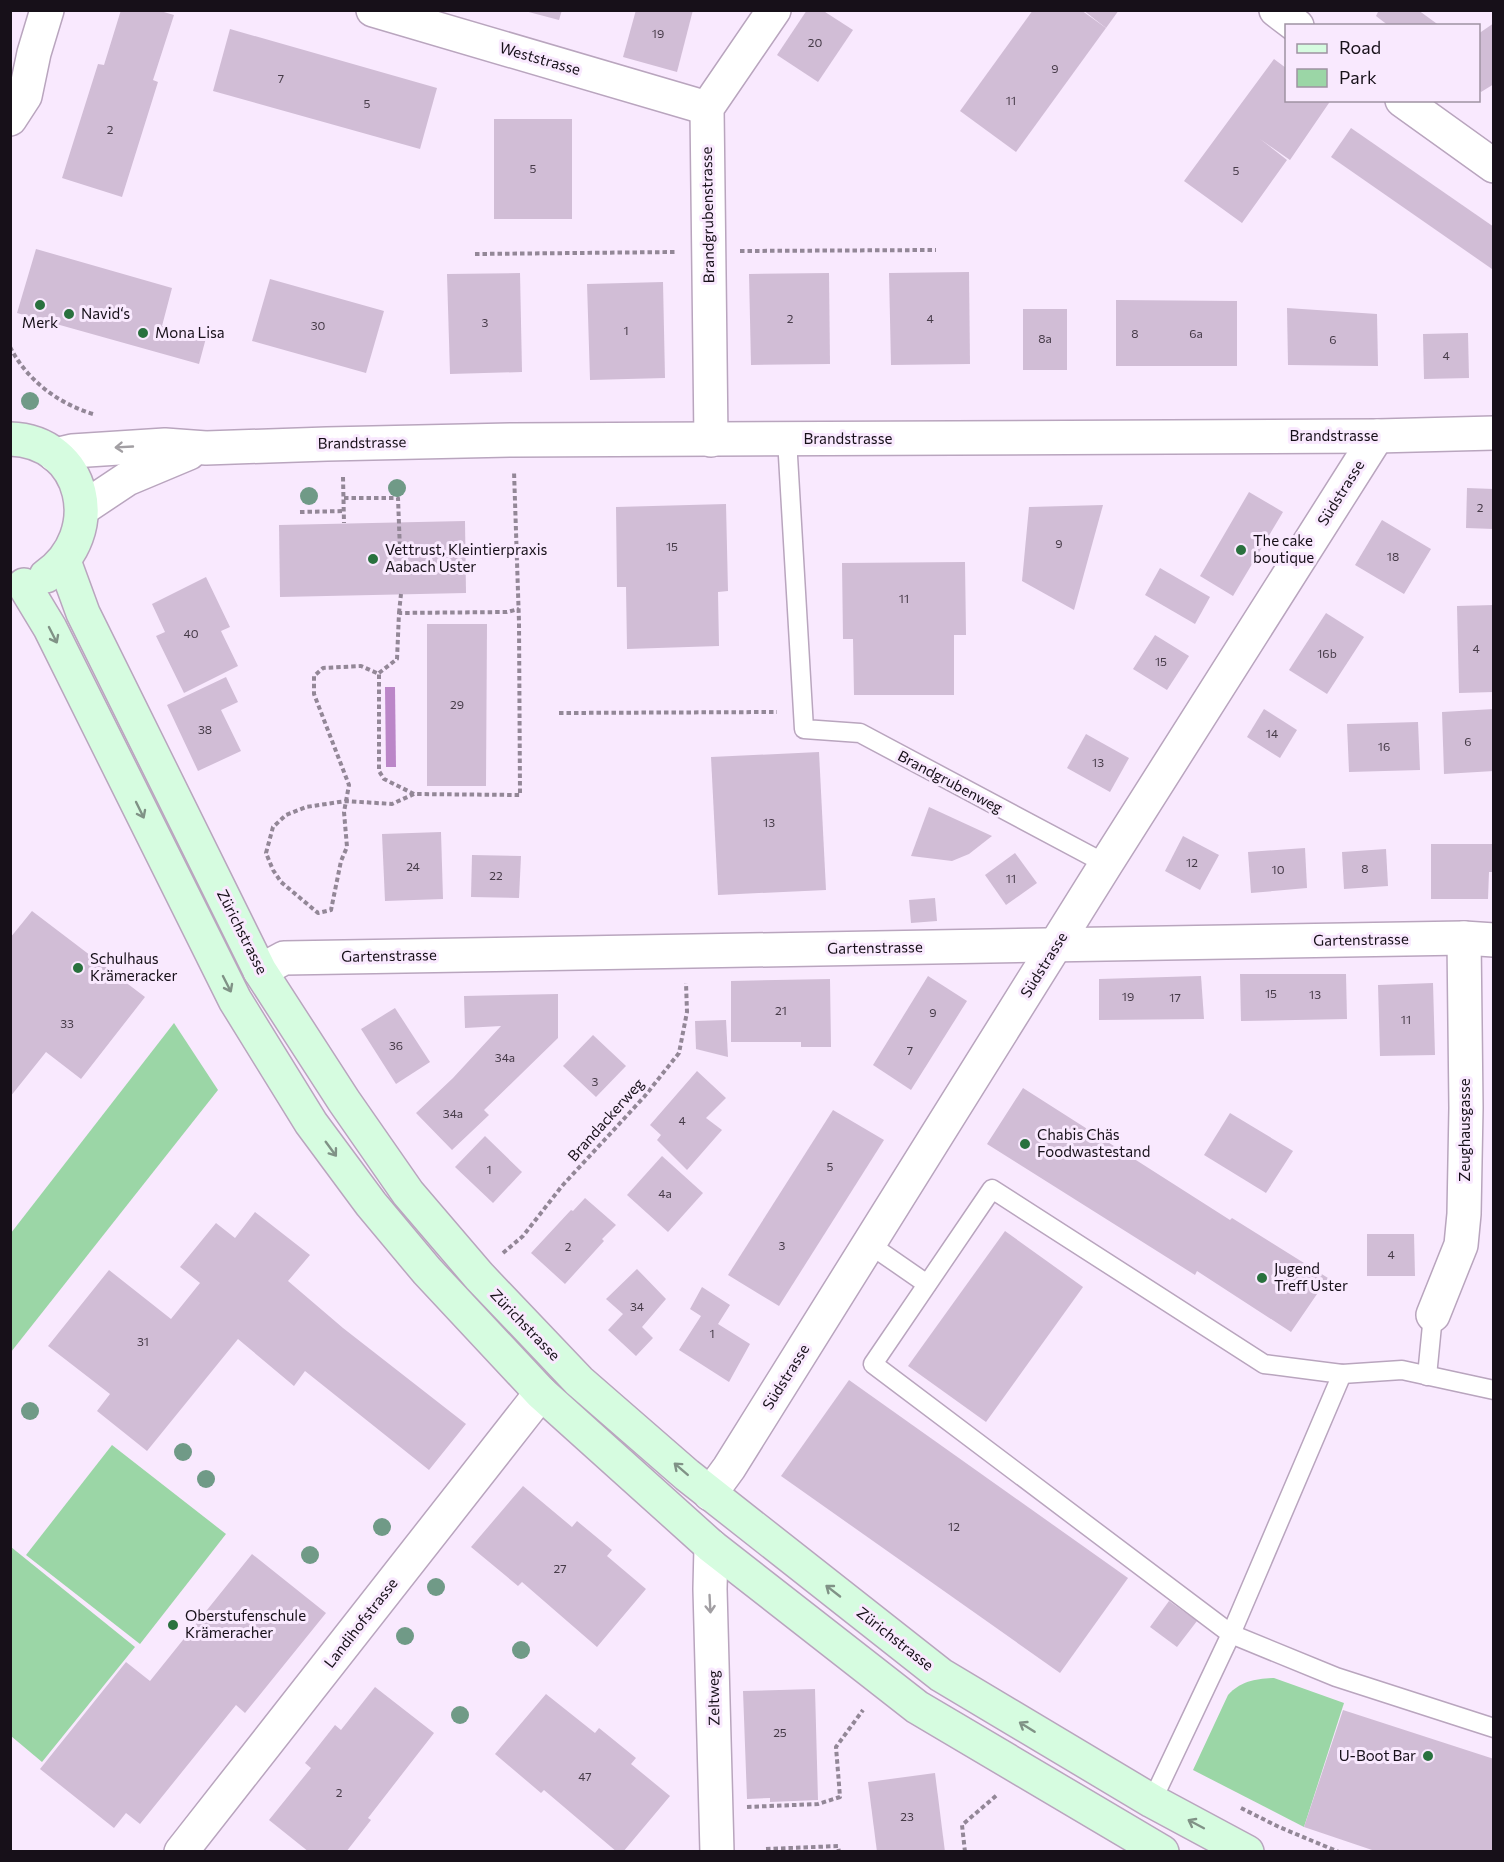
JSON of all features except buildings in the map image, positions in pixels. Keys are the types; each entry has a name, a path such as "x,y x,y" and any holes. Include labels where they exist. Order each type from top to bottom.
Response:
{"main road":[{"path":"12,436 55,455 72,474 81,497 82,509 78,537 64,561 46,576 17,585 50,628 235,1000 311,1123 371,1204 426,1271 541,1393 711,1546 917,1707 1162,1851"},
{"name":"Zürichstrasse","path":"64,561 82,613 260,971 408,1193 479,1276 579,1380 710,1494 941,1675 1152,1802 1248,1851"}],"street":[{"path":"10,119 26,96 22,62 48,10"},
{"path":"707,108 774,10"},
{"path":"1276,10 1294,24"},
{"name":"Weststrasse","path":"391,13 707,108"},
{"path":"1405,102 1494,166"},
{"name":"Brandgrubenstrasse","path":"707,108 711,440"},
{"name":"Brandstrasse","path":"55,455 72,451 165,445 203,448 513,440 1377,436 1494,433"},
{"name":"Südstrasse","path":"710,1494 729,1468 1106,864 1377,436"},
{"name":"Brandstrasse","path":"82,509 128,478 203,448"},
{"name":"Gartenstrasse","path":"260,971 284,958 1479,939"},
{"name":"Zeughausgasse","path":"1433,1315 1461,1245 1480,1108 1479,939"},
{"name":"Landihofstrasse","path":"181,1851 541,1393"},
{"name":"Zeltweg","path":"711,1546 710,1589 717,1851"}],"lane":[{"path":"787,439 803,712"},
{"name":"Brandgrubenweg","path":"803,712 804,729 860,733 1106,864"},
{"path":"1494,1390 1402,1370 1342,1374 1264,1364 992,1188 873,1364 1231,1634 1336,1677 1494,1728"},
{"path":"869,1244 927,1284"},
{"path":"1427,1376 1433,1315"},
{"path":"1152,1802 1231,1634 1342,1374"}],"path":[{"path":"10,346 19,364 41,387 77,409 96,416"},
{"path":"379,674 361,666 344,666 322,668 314,676 314,694 349,785 346,801 344,812 347,848 341,861 331,910 318,913 281,882 266,853 273,827 286,815 306,807 346,801 392,804 414,794 520,795 519,609 513,440"},
{"path":"342,443 344,523"},
{"path":"344,498 399,498 400,551"},
{"path":"300,512 344,511"},
{"path":"379,674 397,659 401,594"},
{"path":"399,613 507,612 519,609"},
{"path":"379,674 379,771 384,779 414,794"},
{"path":"559,713 803,712"},
{"name":"Brandackerweg","path":"479,1276 523,1236 562,1186 644,1097 679,1053 687,1012 684,951"},
{"path":"717,1808 818,1804 840,1797 836,1747 863,1710"},
{"path":"965,1851 962,1825 997,1795"},
{"path":"1238,1807 1279,1827 1339,1851"},
{"path":"766,1849 838,1846 839,1851"}],"green space":[{"path":"174,1023 218,1090 11,1352 11,1233"},
{"path":"112,1445 226,1534 140,1644 26,1555"},
{"path":"11,1547 135,1647 42,1762 11,1736"},
{"path":"1274,1678 1344,1703 1304,1827 1193,1770 1228,1695 1249,1682"}],"shaded area":[{"path":"385,687 395,687 396,767 386,767"}],"place":[{"name":"Merk","path":"40,305"},
{"name":"Navid‘s","path":"69,314"},
{"name":"Mona Lisa","path":"143,333"},
{"name":"The cake boutique","path":"1241,550"},
{"name":"Vettrust, Kleintierpraxis Aabach Uster","path":"373,559"},
{"name":"Schulhaus Krämeracker","path":"78,968"},
{"name":"Chabis Chäs Foodwastestand","path":"1025,1144"},
{"name":"Jugend Treff Uster","path":"1262,1278"},
{"name":"Oberstufenschule Krämeracher","path":"173,1625"},
{"name":"U-Boot Bar","path":"1428,1756"}]}
